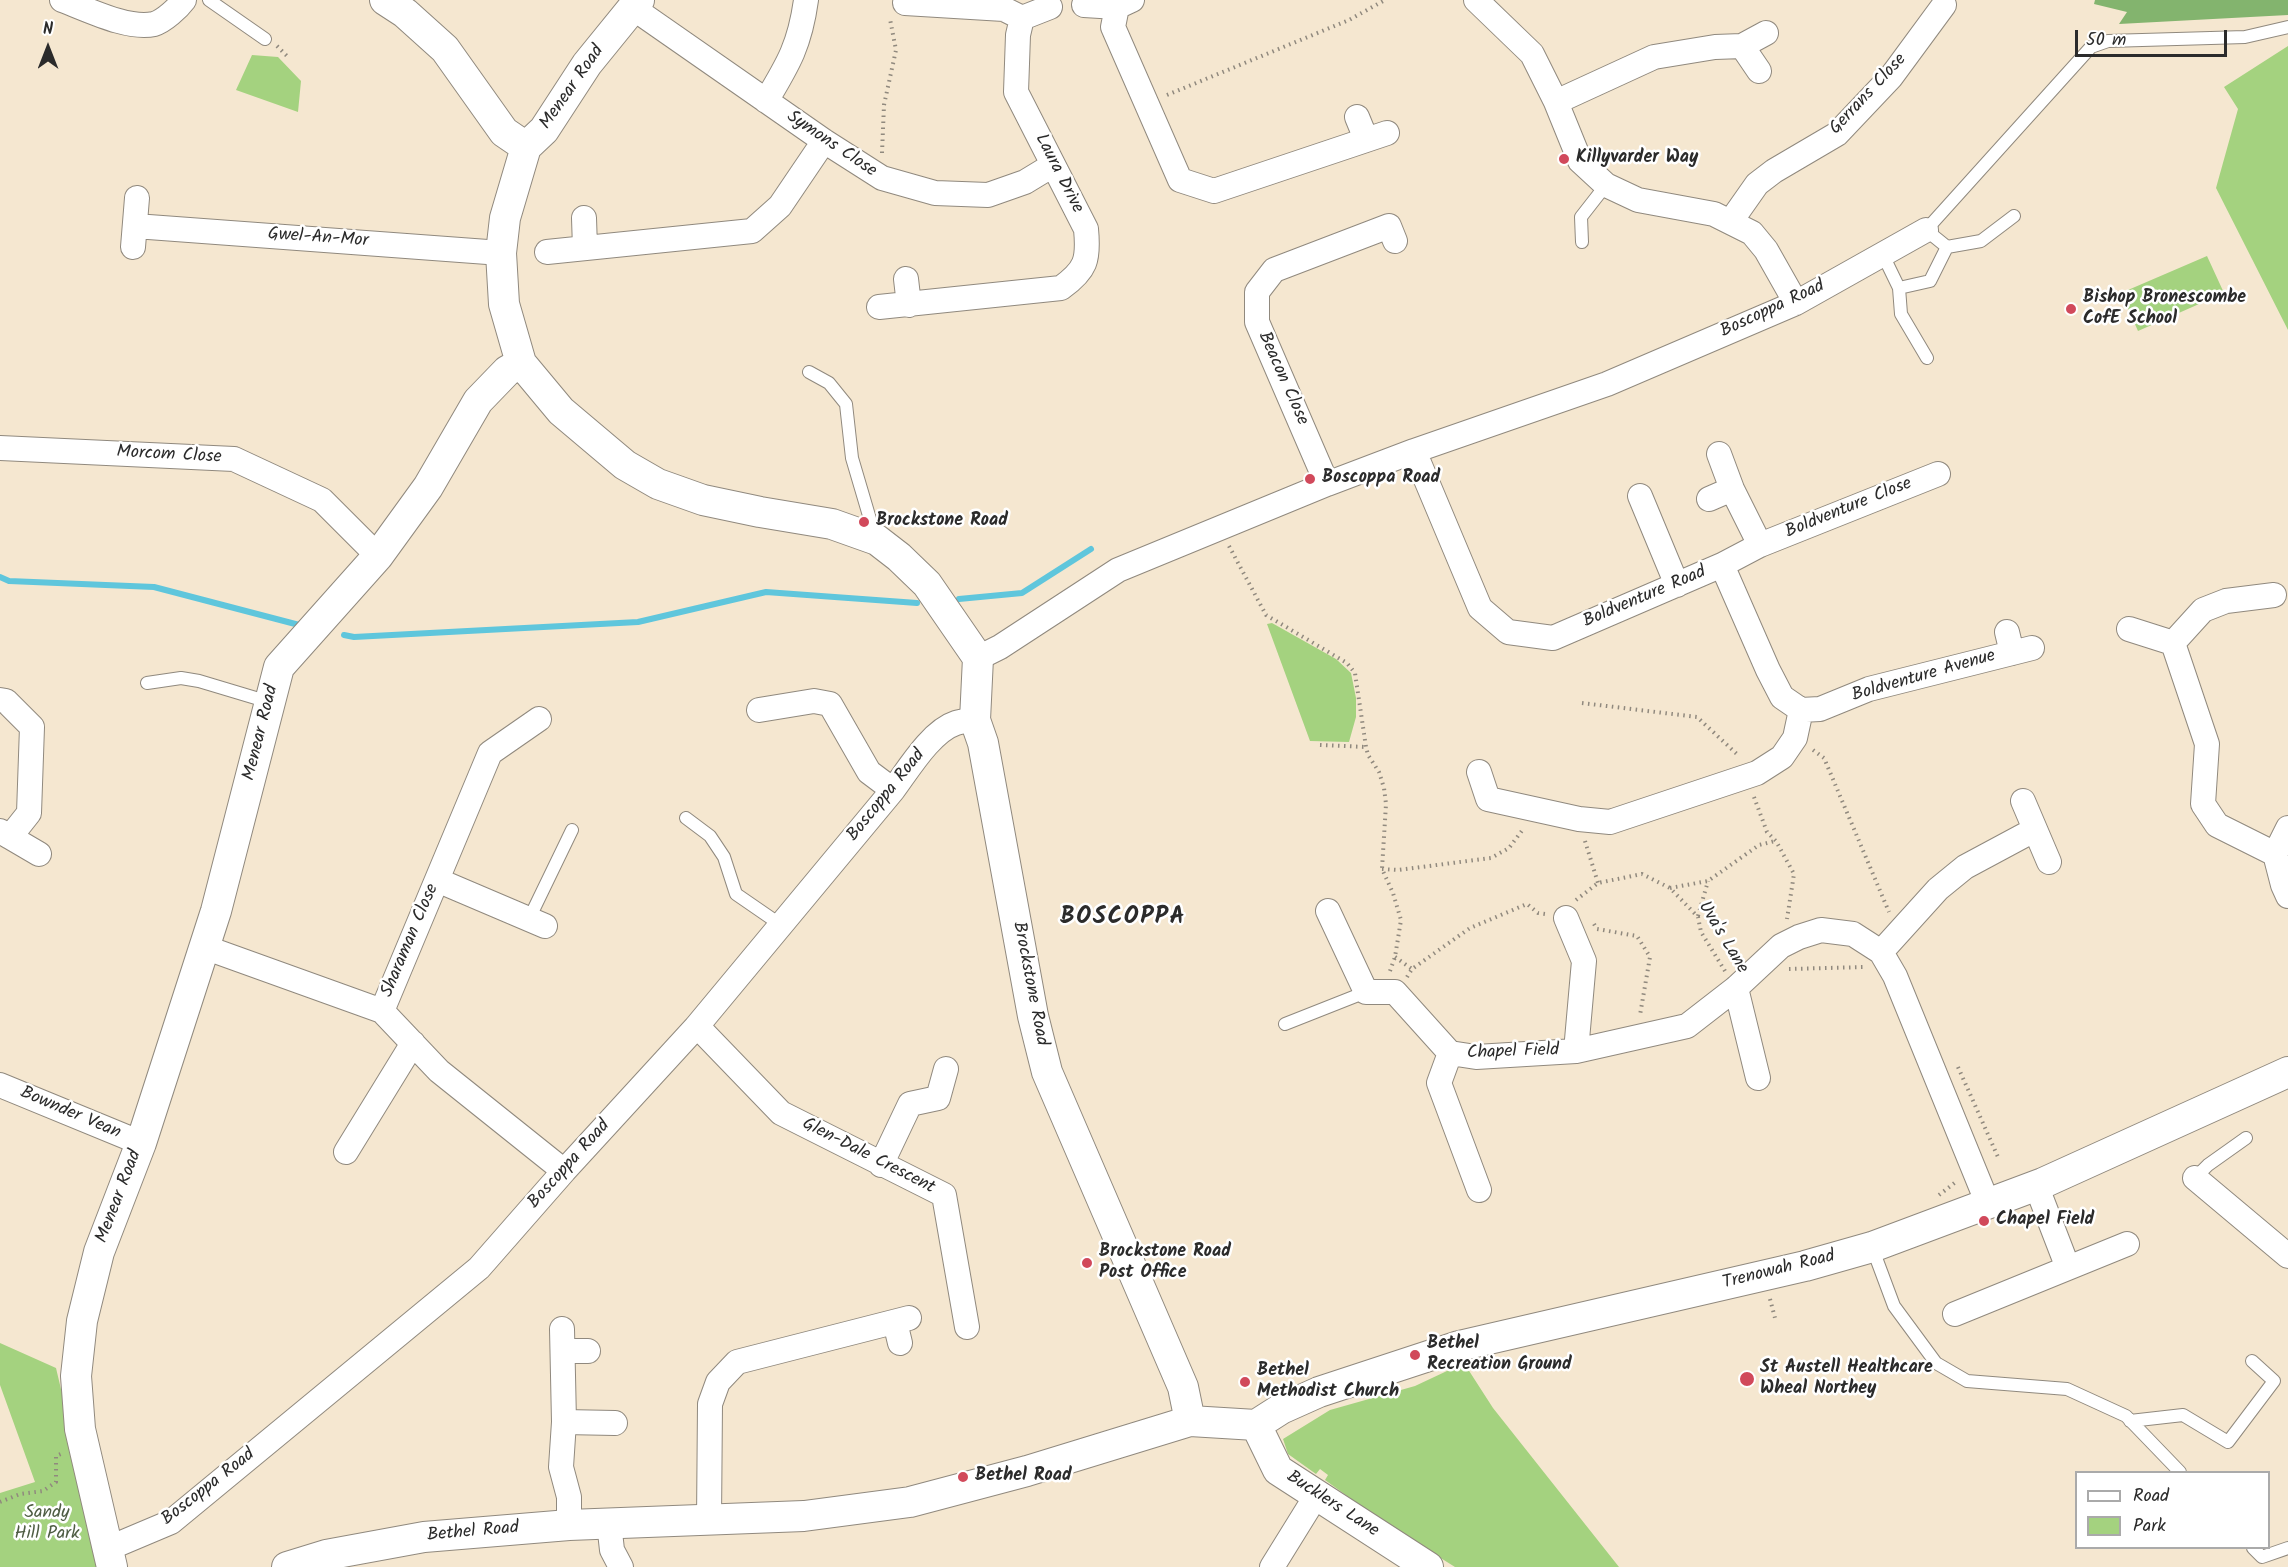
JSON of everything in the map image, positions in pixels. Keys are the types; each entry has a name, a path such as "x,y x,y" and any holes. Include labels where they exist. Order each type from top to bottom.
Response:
{"street":[{"path":"62,0 128,23 155,24 179,7 184,0"},
{"path":"385,0 405,13 445,49 504,132 526,147"},
{"path":"766,101 790,61 802,30 806,0"},
{"path":"1476,0 1532,54 1556,102 1580,161 1606,185 1638,200 1714,214 1752,232 1766,250 1796,303"},
{"name":"Menear Road","path":"109,1558 80,1429 76,1376 82,1321 99,1252 141,1143 204,947 261,743 279,667 378,556 428,487 478,401 507,371 520,363 504,304 501,252 505,218 526,147 544,130 587,64 636,4"},
{"name":"Symons Close","path":"636,4 766,101 882,178 935,193 988,195 1025,182 1053,165"},
{"path":"1084,5 1125,4 1113,27 1180,180 1214,191 1376,136 1357,117"},
{"name":"Gerrans Close","path":"1731,221 1757,184 1774,171 1837,134 1891,77 1944,5"},
{"path":"897,7 1004,9 1022,18 1050,8"},
{"name":"Laura Drive","path":"879,307 1061,288 1080,274 1088,250 1086,229 1016,92 1018,35 1022,18"},
{"path":"1556,102 1654,57 1714,47 1742,46 1766,33"},
{"path":"1742,46 1759,71"},
{"path":"547,252 752,231 780,206 824,141"},
{"name":"Gwel-An-Mor","path":"137,198 134,237 501,252"},
{"path":"584,218 585,248"},
{"name":"Beacon Close","path":"1327,484 1257,322 1257,292 1274,270 1389,226 1395,241"},
{"name":"Boscoppa Road","path":"978,658 1000,647 1118,570 1327,484 1414,451 1607,384 1796,303 1926,230"},
{"path":"906,279 909,305"},
{"path":"520,363 561,411 625,465 658,484 703,500 832,524 877,540 927,584 978,658"},
{"name":"Morcom Close","path":"0,448 234,459 322,500 378,556"},
{"name":"Boldventure Road","path":"1414,451 1480,608 1508,632 1553,638 1722,564 1782,697 1801,710"},
{"path":"1719,454 1732,489 1760,545"},
{"name":"Boldventure Close","path":"1722,564 1760,545 1938,474"},
{"path":"1709,499 1732,489"},
{"path":"1640,496 1662,521 1677,585"},
{"path":"2173,643 2203,610 2226,601 2274,595"},
{"path":"2129,629 2173,643"},
{"path":"2173,643 2208,744 2203,804 2217,825 2275,854"},
{"name":"Boldventure Avenue","path":"1801,710 1820,709 1869,689 2017,644"},
{"name":"Brockstone Road","path":"978,658 975,720 983,743 1033,1016 1047,1072 1183,1387 1190,1421"},
{"path":"0,700 6,701 32,728 29,813 5,834 39,854"},
{"path":"759,710 814,701 830,704 869,772 893,790"},
{"path":"1479,772 1488,799 1579,819 1610,822 1757,773 1782,757 1795,738 1801,710"},
{"name":"Sharaman Close","path":"204,947 382,1011 490,753 539,719"},
{"name":"Boscoppa Road","path":"109,1558 171,1522 479,1268 697,1026 893,790 923,750 941,732 956,723 975,720"},
{"path":"2023,801 2049,862"},
{"path":"2288,828 2275,854 2288,896"},
{"path":"1988,1204 1885,960 1898,933 1938,889 1965,867 2034,830"},
{"path":"437,880 537,922"},
{"name":"Chapel Field","path":"1572,909 1584,961 1576,1051"},
{"path":"1328,911 1366,992 1395,992"},
{"name":"Chapel Field","path":"1395,992 1450,1053 1476,1057 1576,1051 1688,1026 1736,988 1781,946 1821,930 1853,934 1885,960"},
{"path":"1736,988 1758,1078"},
{"path":"382,1011 439,1071 564,1171"},
{"name":"Glen-Dale Crescent","path":"697,1026 781,1113 944,1195 967,1327"},
{"path":"346,1152 413,1043"},
{"name":"Chapel Field","path":"1450,1053 1438,1083 1479,1190"},
{"path":"881,1164 910,1104 938,1098 946,1068"},
{"name":"Trenowah Road","path":"1256,1425 1281,1409 1319,1392 1459,1346 1795,1268 1872,1247 2036,1185 2288,1072"},
{"name":"Bownder Vean","path":"0,1085 141,1143"},
{"path":"2195,1178 2288,1256"},
{"path":"2036,1185 2068,1268"},
{"path":"1956,1314 2127,1244"},
{"path":"708,1520 710,1404 718,1382 737,1362 902,1328"},
{"path":"569,1524 568,1497 561,1467 564,1422 562,1340 588,1351"},
{"path":"1190,1421 1256,1425"},
{"name":"Bethel Road","path":"287,1567 326,1555 424,1537 569,1524 804,1516 910,1502 1059,1462 1190,1421"},
{"path":"564,1422 615,1423"},
{"name":"Bucklers Lane","path":"1256,1425 1278,1470 1428,1567"},
{"path":"1272,1567 1316,1496"},
{"path":"609,1524 612,1550 621,1567"}],"lane":[{"path":"208,0 265,39"},
{"name":"Boscoppa Road","path":"1926,230 2091,47 2108,41 2245,36 2288,27"},
{"path":"1582,242 1581,217 1606,185"},
{"path":"1926,230 1947,247 1981,241 2014,216"},
{"path":"1899,288 1930,281 1947,247"},
{"path":"1883,255 1899,288 1901,314 1927,358"},
{"path":"809,372 829,383 846,404 852,458 877,540"},
{"path":"147,683 181,678 199,681 269,702"},
{"path":"686,818 710,836 724,856 736,894 781,924"},
{"path":"537,922 572,830"},
{"path":"1284,1024 1366,992"},
{"path":"2195,1178 2208,1165 2246,1138"},
{"path":"1872,1247 1894,1306 1936,1363 1967,1381 2067,1389 2126,1416 2178,1471"},
{"path":"2130,1421 2183,1415 2228,1442 2274,1380 2252,1361"},
{"path":"2254,1549 2262,1557 2288,1548"}],"path":[{"path":"1146,104 1349,20 1386,0"},
{"path":"882,178 884,105 896,50 897,7"},
{"path":"1219,527 1266,615 1347,663 1355,673 1368,755 1380,772 1384,788 1386,804 1382,869 1393,893 1401,920 1395,957 1412,969"},
{"path":"1582,703 1697,717 1757,773"},
{"path":"1795,738 1824,758 1898,933"},
{"path":"1320,745 1366,747"},
{"path":"1754,797 1767,832 1776,841 1794,874 1781,946"},
{"path":"1579,819 1598,883"},
{"path":"1382,869 1398,870 1491,858 1509,848 1526,826"},
{"path":"1670,888 1708,881 1759,845 1776,841"},
{"name":"Uva's Lane","path":"1572,909 1598,883 1642,874 1670,888 1698,917 1701,932 1736,988"},
{"path":"1698,917 1708,881"},
{"path":"1395,992 1412,969 1470,928 1527,904 1538,913 1551,915 1572,909"},
{"path":"1590,919 1597,928 1637,936 1650,957 1637,1037"},
{"path":"1756,969 1885,960"},
{"path":"1769,1297 1775,1318"},
{"path":"0,1502 20,1494 50,1488 56,1482 55,1460 58,1454 64,1453 66,1466 87,1463"}],"green space":[{"path":"2095,0 2288,0 2288,15 2119,24 2127,12 2094,4"},
{"path":"2288,46 2288,330 2216,188 2238,109 2224,87"},
{"path":"252,55 278,57 301,81 298,112 236,90"},
{"path":"2207,256 2224,293 2138,331 2121,293"},
{"path":"1272,623 1336,659 1351,673 1356,698 1356,717 1349,742 1310,741 1267,624"},
{"name":"Sandy Hill Park","path":"0,1343 56,1368 103,1567 0,1567 0,1493 35,1482 0,1385"},
{"path":"1464,1363 1493,1408 1619,1567 1455,1567 1383,1522 1325,1480 1328,1475 1320,1469 1316,1474 1288,1454 1283,1439 1330,1410 1415,1386"}],"waterway":[{"path":"959,599 1022,593 1091,549"},
{"path":"0,577 9,581 154,587 303,626"},
{"path":"344,635 354,637 638,622 766,592 917,603"}],"place":[{"name":"Killyvarder Way","path":"1564,159"},
{"name":"Bishop Bronescombe CofE School","path":"2071,309"},
{"name":"Boscoppa Road","path":"1310,479"},
{"name":"Brockstone Road","path":"864,522"},
{"name":"Chapel Field","path":"1984,1221"},
{"name":"Brockstone Road Post Office","path":"1087,1263"},
{"name":"Bethel Recreation Ground","path":"1415,1355"},
{"name":"St Austell Healthcare Wheal Northey","path":"1747,1379"},
{"name":"Bethel Methodist Church","path":"1245,1382"},
{"name":"Bethel Road","path":"963,1477"}],"district":[{"name":"BOSCOPPA","path":"1123,919"}]}
